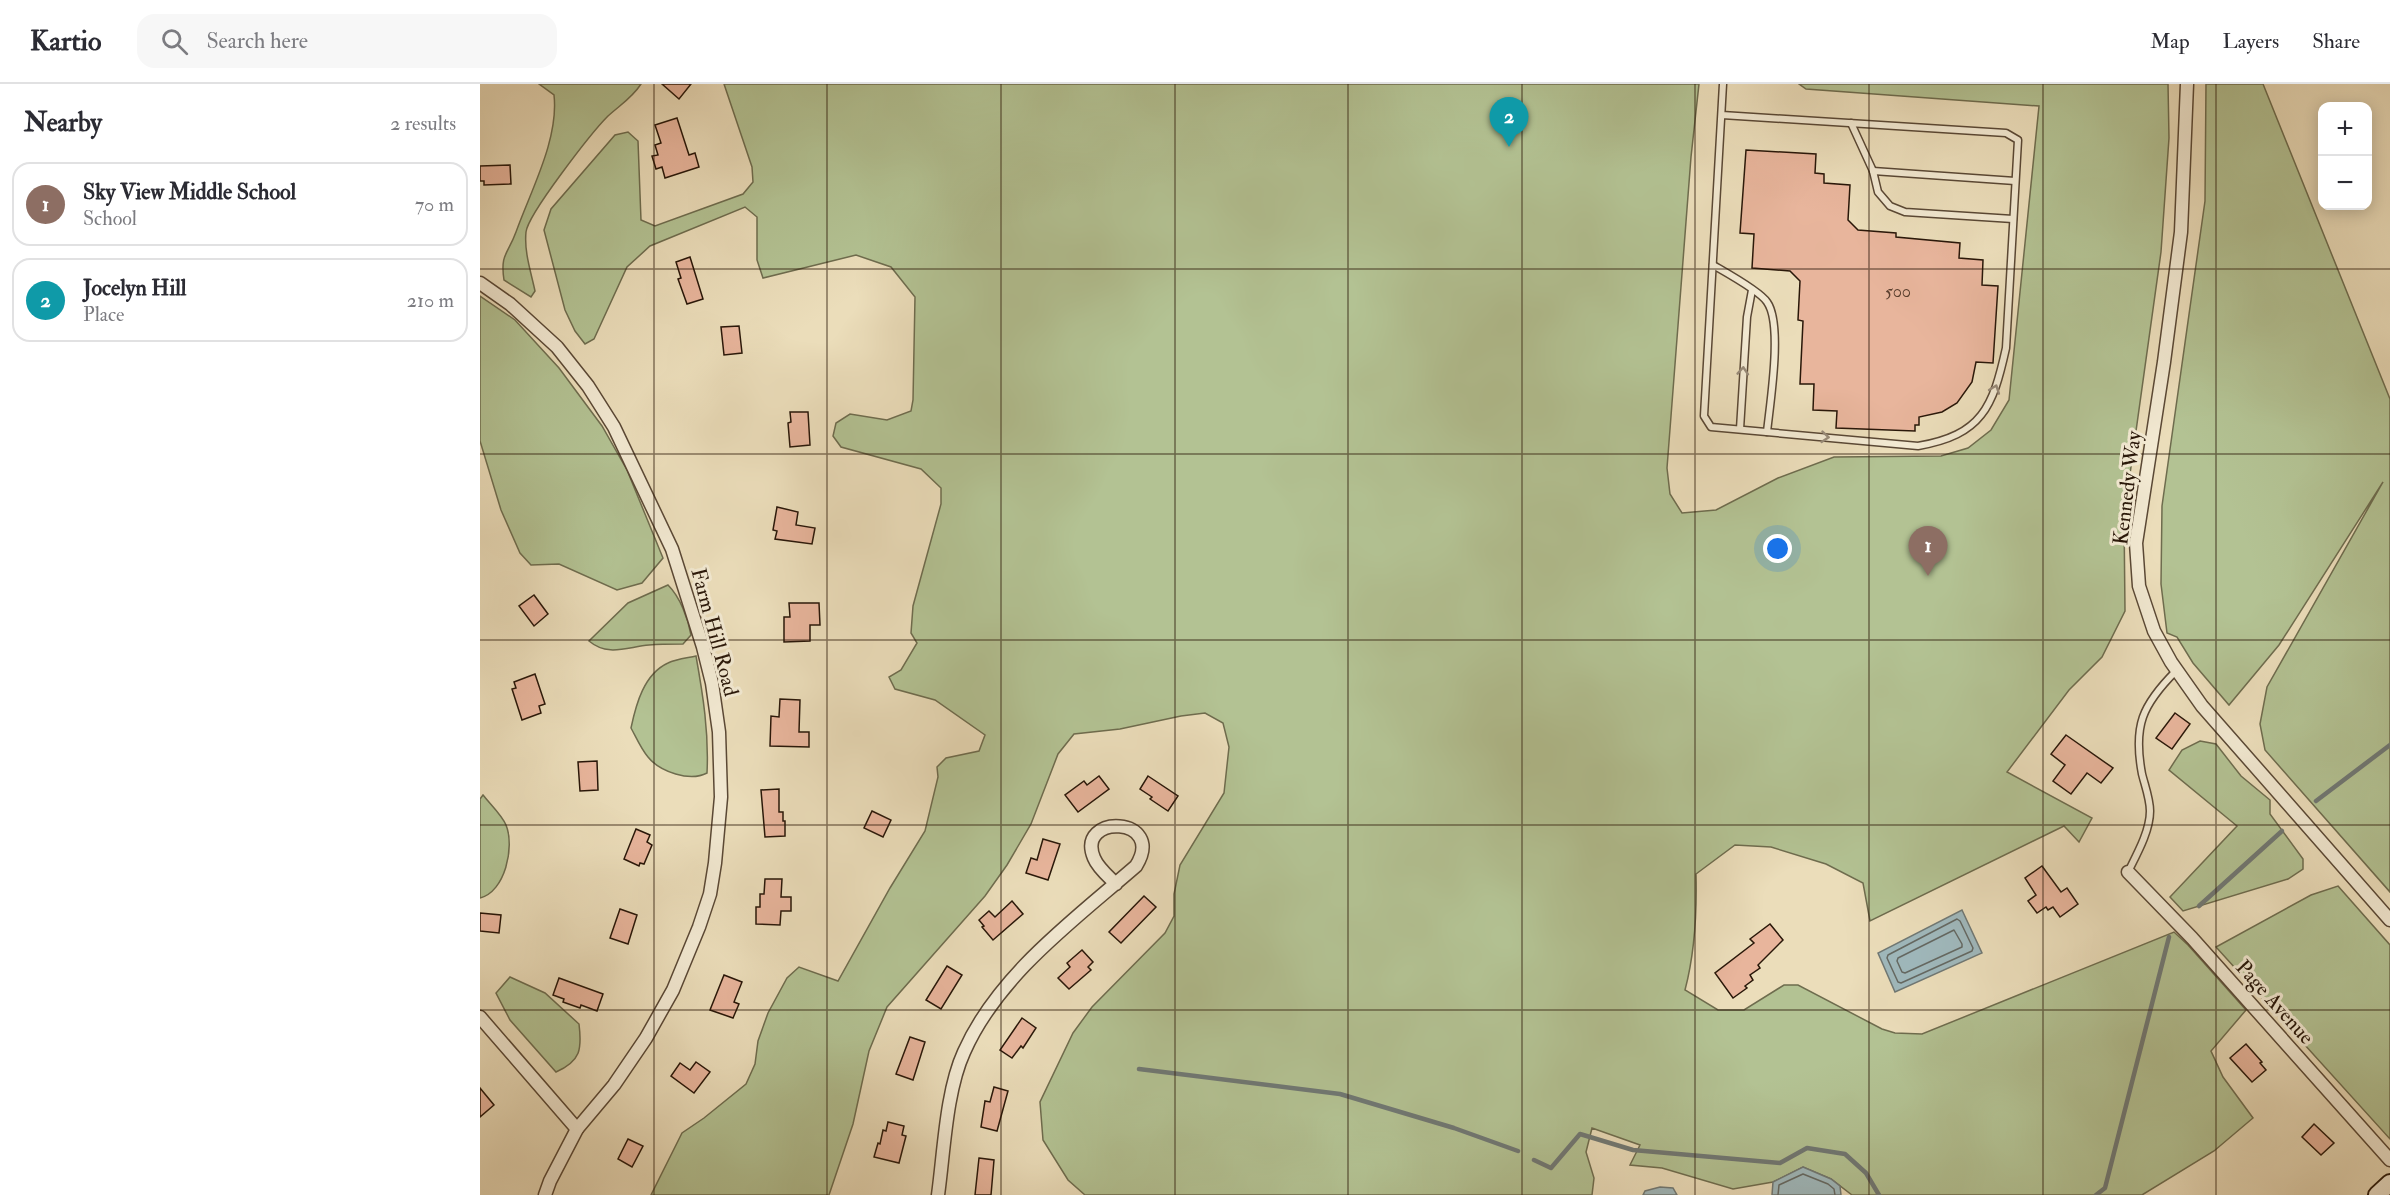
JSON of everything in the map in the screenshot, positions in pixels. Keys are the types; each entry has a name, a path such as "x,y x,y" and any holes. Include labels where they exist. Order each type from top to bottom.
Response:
{"main road":[{"path":"2377,1195 2390,1183"}],"street":[{"name":"Kennedy Way","path":"2187,84 2181,232 2163,373 2136,543 2139,586 2154,631 2202,706 2390,920"},
{"name":"Farm Hill Road","path":"480,283 510,304 556,347 588,386 614,427 672,549 712,682 719,732 721,797 715,863 710,894 699,927 674,990 614,1086 578,1129 549,1181 545,1195"},
{"path":"938,1195 956,1075 963,1053 996,998 1028,963 1116,884 1136,866 1142,851 1141,843 1132,830 1117,825 1101,830 1096,837 1092,853 1100,867 1116,884"},
{"name":"Page Avenue","path":"2128,872 2192,938 2390,1160"},
{"path":"480,1017 578,1129"}],"lane":[{"path":"1722,115 2006,133 2018,140 2006,348 2000,376 1990,402 1976,422 1944,441 1918,446 1711,427 1704,416 1723,84"},
{"path":"1851,123 1873,171 1878,192 1890,206 1905,212 2013,219"},
{"path":"1873,171 2015,181"},
{"path":"1713,266 1767,301 1773,319 1774,352 1767,432"},
{"path":"1740,429 1747,317 1752,290"},
{"path":"2128,872 2146,828 2150,810 2139,757 2139,733 2146,706 2157,690 2177,670"}],"green space":[{"path":"539,84 641,84 589,138 562,173 529,223 526,232 526,247 535,291 531,297 504,280 503,265 542,164 552,129 554,95"},
{"path":"724,84 1699,84 1691,157 1667,468 1670,494 1682,513 1716,510 1778,478 1834,457 1941,456 1968,448 1991,430 2009,400 2039,106 1806,89 1799,84 2168,84 2169,138 2161,252 2124,517 2125,611 2102,657 2069,690 2007,772 2092,818 2079,842 2064,826 1870,921 1863,883 1826,864 1771,847 1735,845 1696,874 1695,933 1685,990 1718,1010 1744,1010 1784,985 1798,985 1882,1029 1895,1033 1922,1034 2174,932 2246,1010 2211,1051 2223,1077 2253,1118 2214,1151 2142,1195 1852,1195 1831,1179 1803,1167 1773,1182 1733,1189 1662,1168 1630,1165 1640,1145 1592,1128 1586,1152 1594,1178 1592,1195 1085,1195 1068,1180 1043,1140 1040,1102 1073,1033 1092,1007 1165,933 1174,916 1174,894 1180,865 1224,793 1229,747 1223,723 1205,713 1120,729 1074,734 1058,754 1031,824 1007,865 985,896 887,1007 869,1051 853,1124 829,1195 651,1195 682,1133 746,1084 755,1064 758,1041 768,1013 787,978 799,967 838,981 925,831 938,777 937,767 946,758 979,751 985,735 935,700 895,689 889,677 901,670 917,643 911,633 913,606 941,504 941,488 921,469 841,447 833,436 836,423 850,414 887,420 911,411 915,297 891,267 856,255 763,278 757,260 757,217 745,207 650,246 627,267 594,339 585,344 575,331 565,310 544,230 551,209 615,135 628,132 638,141 641,220 655,226 743,194 753,182 752,167"},
{"path":"2206,84 2263,84 2390,399 2390,892 2265,750 2260,724 2267,687 2383,482 2279,645 2229,705 2193,663 2177,637 2167,633 2161,584 2162,506 2205,201"},
{"path":"480,296 515,320 559,368 602,426 627,470 663,558 642,583 617,590 559,564 531,565 520,553 501,510 480,441"},
{"path":"668,585 680,602 690,628 691,635 683,644 649,645 611,650 603,649 589,641 628,603"},
{"path":"696,656 706,729 707,773 700,776 684,776 667,771 653,762 643,750 631,728 642,691 653,674 671,662"},
{"path":"2200,741 2216,744 2241,776 2270,800 2270,814 2303,859 2303,869 2288,879 2183,911 2170,897 2237,826 2169,770 2182,750"},
{"path":"483,795 504,821 509,845 506,868 502,878 489,894 480,898 480,799"},
{"path":"2338,886 2390,945 2390,1139 2216,947 2311,895"},
{"path":"510,977 545,993 579,1024 578,1053 575,1059 564,1068 556,1072 510,1020 496,993"}],"water":[{"path":"1962,910 1982,953 1895,992 1878,953"},
{"path":"1803,1167 1831,1179 1840,1186 1841,1195 1772,1195 1773,1182"},
{"path":"1660,1187 1673,1188 1677,1195 1643,1195 1645,1191"}],"building":[{"path":"662,84 691,84 679,99"},
{"path":"677,118 689,155 695,153 699,167 665,178 662,167 656,169 652,156 658,155 655,145 661,143 655,125"},
{"path":"1746,150 1816,154 1815,173 1824,174 1824,183 1850,185 1848,220 1858,230 1896,233 1896,237 1960,243 1959,258 1983,260 1982,285 1998,286 1993,363 1976,362 1972,382 1957,403 1942,412 1919,417 1919,425 1915,425 1915,431 1836,428 1837,411 1813,410 1814,384 1800,384 1803,321 1798,320 1800,281 1790,271 1752,268 1754,234 1740,233"},
{"path":"510,165 511,184 484,185 484,181 480,181 480,166"},
{"path":"690,257 703,299 687,304 678,279 681,278 676,262"},
{"path":"739,326 742,353 724,355 721,327"},
{"path":"790,412 808,412 810,445 790,447 788,423 791,422"},
{"path":"777,507 798,512 796,525 815,528 812,544 775,539 777,531 773,530"},
{"path":"534,595 548,614 534,626 519,606"},
{"path":"789,603 819,603 820,625 810,625 810,641 784,642 784,617 790,617"},
{"path":"535,674 545,704 539,706 541,713 522,720 512,689 516,688 514,682"},
{"path":"780,699 800,700 799,732 809,732 809,747 770,746 771,716 779,717"},
{"path":"2175,713 2190,724 2172,749 2156,738"},
{"path":"2066,735 2113,768 2101,783 2087,773 2071,794 2053,781 2065,765 2051,754"},
{"path":"597,761 598,790 580,791 578,762"},
{"path":"1099,776 1109,789 1078,812 1065,795 1084,781 1087,785"},
{"path":"1148,776 1178,796 1168,811 1140,789"},
{"path":"779,789 779,812 783,812 785,836 765,837 761,790"},
{"path":"872,811 891,820 883,837 864,828"},
{"path":"636,829 650,835 647,842 652,845 644,864 640,863 639,866 624,859"},
{"path":"1043,839 1060,844 1048,880 1026,873 1031,858 1037,860"},
{"path":"2042,866 2061,892 2067,888 2078,904 2060,917 2053,907 2048,910 2046,907 2037,913 2028,901 2036,895 2025,878"},
{"path":"765,879 782,879 781,897 791,897 791,911 781,911 780,925 756,924 756,907 760,907 760,894 764,894"},
{"path":"1144,896 1156,907 1121,943 1109,932"},
{"path":"1012,901 1023,914 993,940 979,920 989,911 995,917"},
{"path":"620,909 637,915 628,944 610,938"},
{"path":"480,913 501,915 499,933 480,931"},
{"path":"1770,924 1783,940 1758,965 1760,968 1750,975 1753,980 1745,986 1747,988 1733,998 1715,973 1754,943 1750,939"},
{"path":"1082,950 1093,962 1088,967 1091,970 1069,989 1058,978 1070,967 1067,963"},
{"path":"947,966 962,975 941,1009 926,1000"},
{"path":"724,975 742,982 734,1002 739,1004 733,1018 710,1010"},
{"path":"559,978 603,994 597,1011 563,1002 564,999 553,995"},
{"path":"1022,1018 1036,1028 1023,1048 1021,1046 1012,1058 1000,1050"},
{"path":"910,1037 925,1042 913,1080 896,1074"},
{"path":"2246,1044 2266,1070 2252,1082 2230,1058"},
{"path":"696,1062 710,1072 694,1093 671,1076 680,1063 690,1070"},
{"path":"994,1087 1008,1091 997,1131 981,1127 985,1101 990,1102"},
{"path":"480,1088 494,1105 480,1117"},
{"path":"888,1122 904,1126 902,1135 906,1136 899,1163 874,1157"},
{"path":"2314,1124 2334,1143 2321,1155 2302,1137"},
{"path":"628,1139 643,1146 632,1167 618,1159"},
{"path":"979,1158 994,1160 991,1195 975,1195"}],"waterway":[{"path":"2316,801 2390,745"},
{"path":"2199,906 2282,831"},
{"path":"2096,1195 2105,1188 2169,937"},
{"path":"1139,1069 1340,1094 1454,1128 1518,1151"},
{"path":"1534,1160 1551,1168 1580,1134 1633,1150 1780,1163 1807,1148 1845,1154 1866,1173 1879,1195"}],"place":[{"name":"Jocelyn Hill","path":"1509,147"},
{"name":"Sky View Middle School","path":"1928,576"}]}
